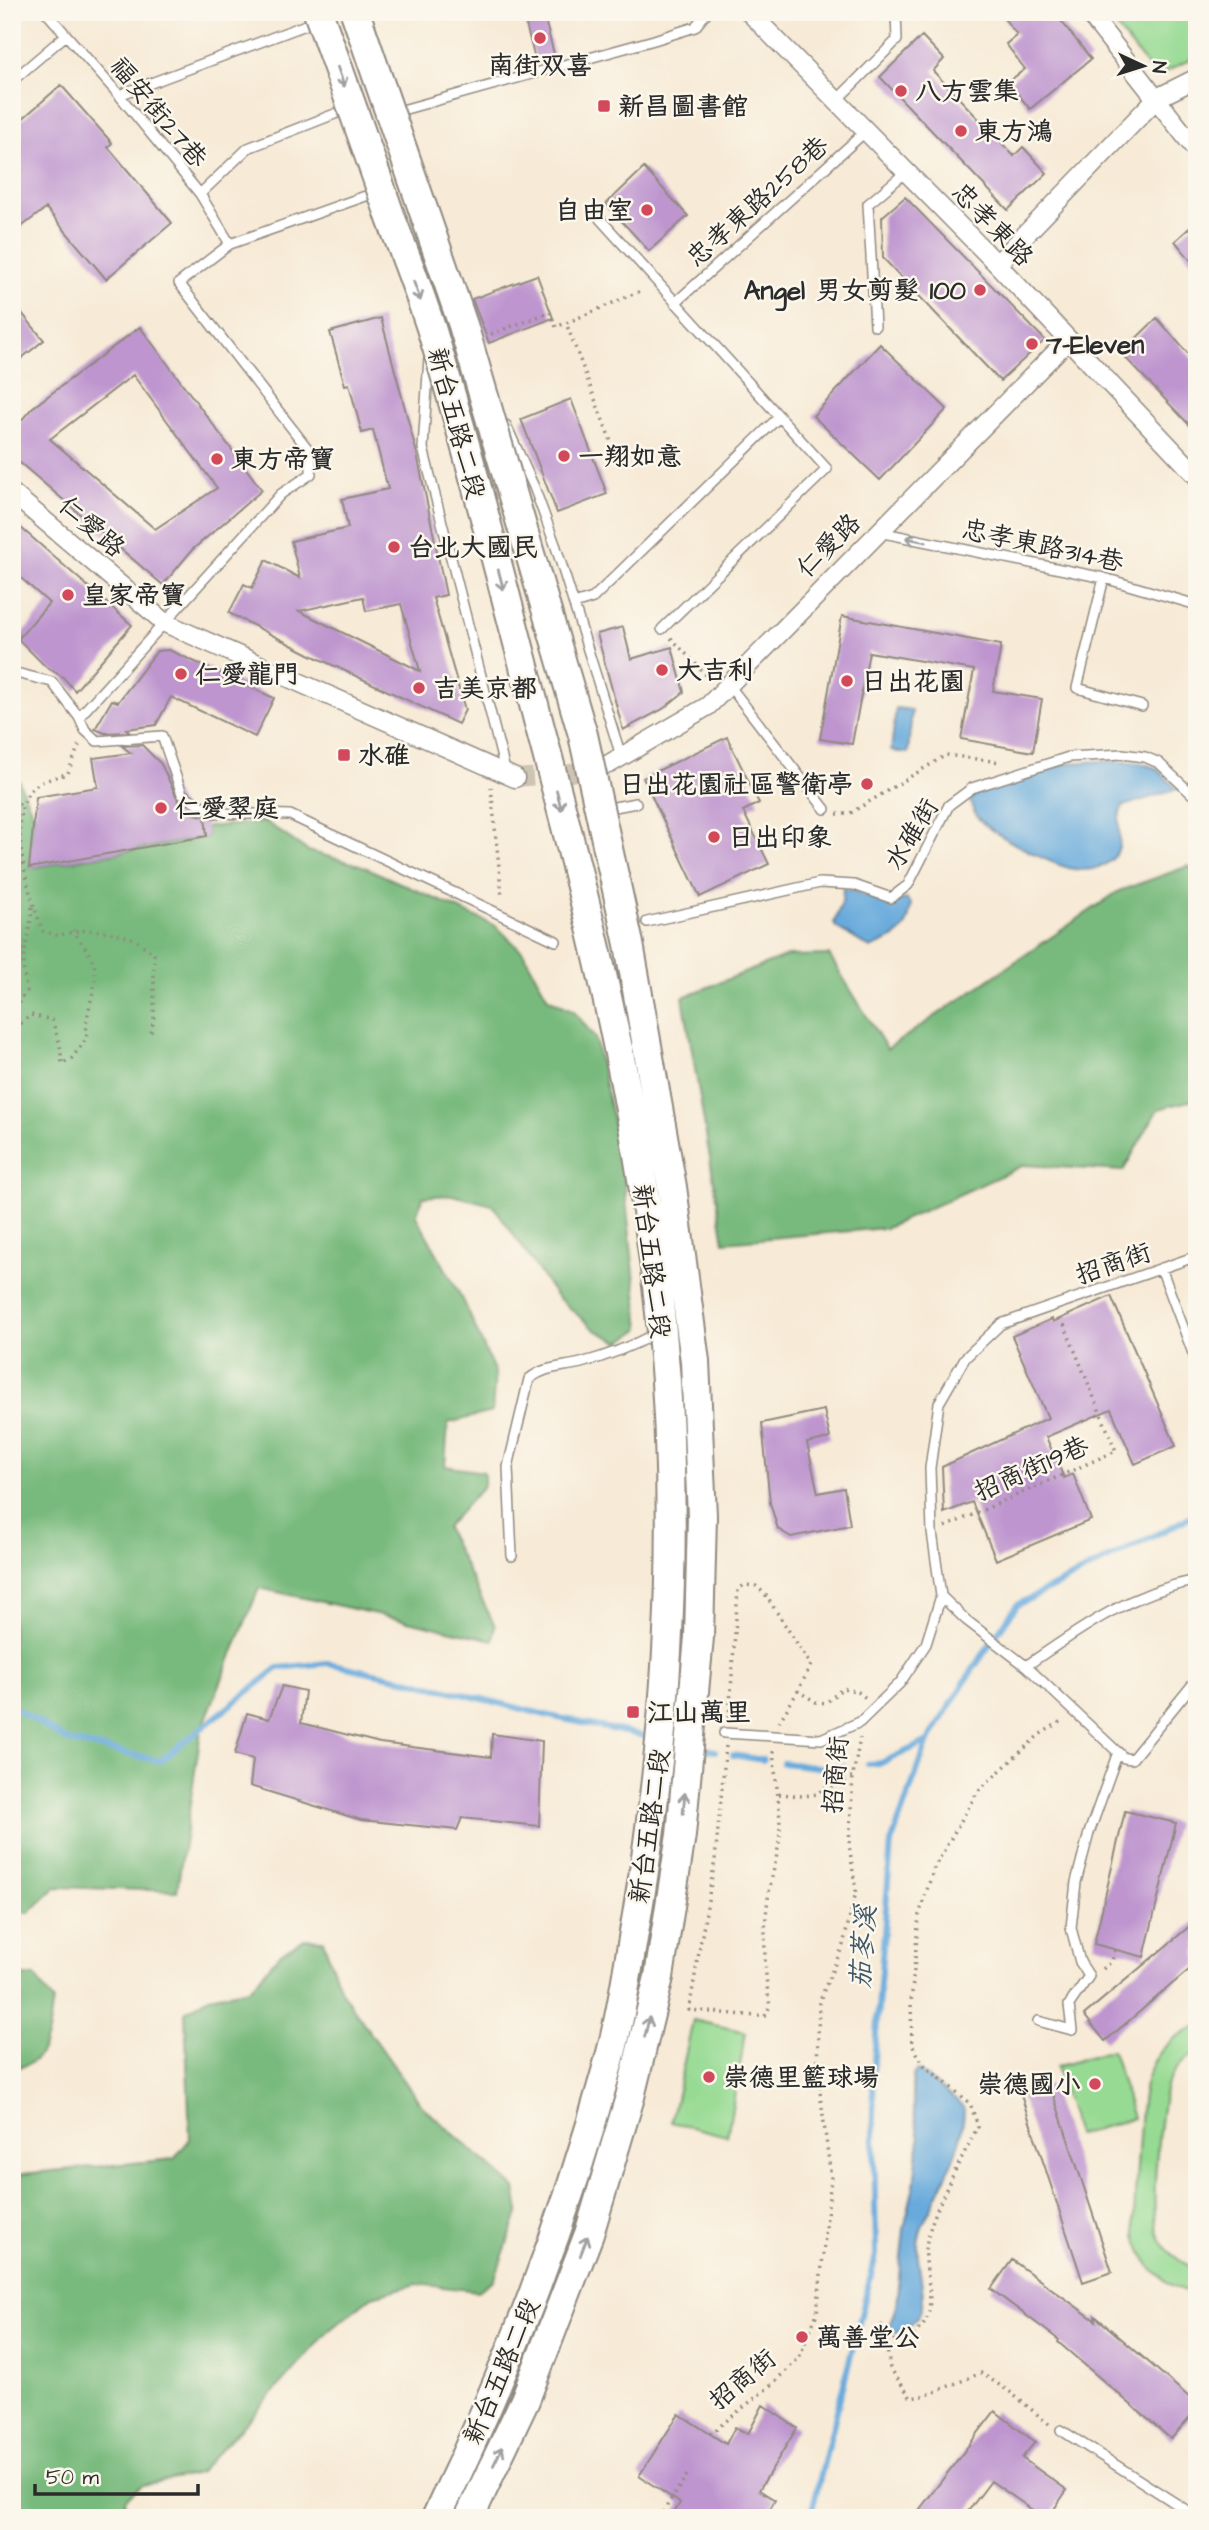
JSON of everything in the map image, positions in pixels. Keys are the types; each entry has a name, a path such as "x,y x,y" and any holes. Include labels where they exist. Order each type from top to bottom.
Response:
{"main road":[{"name":"新台五路二段","path":"355,12 466,334 583,736 629,944 672,1187 695,1361 702,1516 699,1637 666,1832 609,2064 527,2314 465,2459 436,2518"},
{"name":"新台五路二段","path":"319,16 431,328 527,677 596,947 626,1080 645,1199 662,1331 670,1455 669,1594 662,1727 666,1832 659,1977 630,2097 589,2234 525,2400 469,2518"}],"street":[{"name":"忠孝東路","path":"749,12 997,264 1067,341 1197,475"},
{"path":"1088,12 1197,150"},
{"path":"997,264 1157,98 1197,78"},
{"name":"仁愛路","path":"615,760 708,706 1067,341"},
{"name":"仁愛路","path":"12,493 164,623 511,777"}],"lane":[{"name":"福安街27巷","path":"46,12 119,95 200,194 230,244"},
{"path":"390,114 695,27 707,12"},
{"path":"836,101 897,40 896,12"},
{"path":"119,95 319,16"},
{"path":"12,81 66,35"},
{"path":"200,194 248,148 352,108"},
{"name":"忠孝東路258巷","path":"675,303 866,131"},
{"path":"875,326 868,204 905,173"},
{"path":"79,718 281,494 311,474 311,453 179,283 230,244 382,191"},
{"path":"600,219 827,469 662,629"},
{"path":"431,328 423,448 511,777"},
{"path":"466,334 534,487 574,604 615,760"},
{"path":"574,604 593,598 779,417"},
{"name":"忠孝東路314巷","path":"879,532 1104,578 1197,605"},
{"path":"1104,578 1077,688 1142,706"},
{"path":"12,672 52,681 85,730 97,741 162,736 182,794 214,813 290,816 556,942"},
{"path":"724,687 825,809"},
{"name":"水碓街","path":"647,922 820,883 854,885 891,898 908,885 949,805 972,788 1069,757 1145,757 1160,763 1192,794 1197,794"},
{"path":"599,810 636,803"},
{"name":"招商街","path":"860,1722 900,1683 926,1644 940,1596 932,1532 930,1468 939,1403 965,1358 1001,1324 1197,1256"},
{"path":"1161,1268 1197,1364"},
{"path":"512,1556 508,1467 529,1379 542,1370 623,1350 662,1331"},
{"path":"1026,1666 1091,1621 1123,1603 1162,1587 1197,1580"},
{"path":"940,1596 966,1620 1026,1666 1124,1758 1132,1759 1197,1679"},
{"path":"726,1734 821,1739 860,1722"},
{"path":"1038,2021 1072,2030 1069,2005 1089,1976 1080,1962 1071,1928 1076,1882 1089,1833 1118,1752"},
{"path":"1061,2430 1197,2517"}],"path":[{"path":"466,334 550,312 556,327 658,283"},
{"path":"566,323 618,460"},
{"path":"662,629 724,687"},
{"path":"12,807 22,803 36,785 68,773 85,730"},
{"path":"825,809 837,814 849,814 946,755 1008,764 1021,771"},
{"path":"488,766 503,917"},
{"path":"22,803 21,856 32,903 43,931 59,936 73,930 104,932 133,939 155,954 154,1017 151,1034"},
{"path":"32,903 31,933 23,952 23,974 27,991 21,997 15,1013 19,1026 31,1016 52,1020 58,1036 62,1063 72,1058 87,1038 85,1024 93,987 94,963 73,930"},
{"name":"招商街19巷","path":"932,1532 1116,1451 1055,1306"},
{"path":"729,1723 738,1590 744,1584 756,1586 765,1594 810,1665 798,1691 779,1718 776,1730"},
{"path":"798,1691 816,1702 826,1703 843,1688 858,1692 875,1705"},
{"path":"886,2341 903,2341 921,2329 930,2308 926,2251 930,2228 978,2126 970,2103 925,2066 912,2045 911,2003 919,1915 934,1868 978,1791 1039,1735 1073,1713"},
{"name":"招商街","path":"710,2434 770,2386 799,2358 817,2313 831,2178 817,2068 819,2002 843,1945 856,1892 849,1844 853,1776 861,1737 860,1722"},
{"path":"726,1734 715,1860 690,2010 765,2016 770,2006 766,1927 768,1899 779,1847 779,1794 772,1742"},
{"path":"779,1794 818,1794 824,1787 837,1785 853,1776"},
{"path":"1089,1976 1100,1972 1112,1961 1115,1950"},
{"path":"881,2324 890,2368 911,2398 928,2395 981,2374 1010,2392 1044,2421 1061,2430"},
{"path":"659,2518 689,2472"}],"green space":[{"path":"1117,12 1197,12 1197,56 1164,73 1154,74 1109,18"},
{"path":"12,766 34,816 30,868 207,837 206,827 266,822 308,851 360,865 496,926 523,952 548,998 574,1011 595,1038 622,1162 640,1329 620,1342 595,1330 556,1296 493,1205 452,1195 423,1197 416,1216 464,1302 495,1373 492,1412 448,1423 445,1466 484,1472 484,1485 446,1528 495,1626 493,1640 259,1588 201,1731 177,1891 56,1887 29,1913 12,1912"},
{"path":"1189,866 1197,875 1197,1099 1158,1109 1123,1171 1024,1165 886,1228 724,1242 683,997 787,956 829,955 887,1049 1119,891"},
{"path":"304,1939 323,1940 341,1991 422,2106 515,2188 519,2211 494,2280 477,2291 417,2284 372,2296 327,2332 198,2473 143,2485 126,2498 119,2518 12,2518 12,2175 174,2159 190,2139 185,2012 209,1997 249,1989 280,1954"},
{"path":"12,1975 35,1977 53,2001 48,2034 40,2054 24,2066 12,2068"},
{"name":"崇德里籃球場","path":"693,2020 746,2032 727,2136 671,2122"},
{"path":"1197,2026 1197,2052 1179,2066 1166,2086 1158,2138 1155,2204 1158,2233 1164,2245 1179,2260 1197,2269 1197,2294 1171,2285 1152,2268 1139,2246 1134,2220 1142,2102 1149,2071 1166,2046 1179,2035"},
{"path":"1112,2050 1133,2118 1077,2135 1056,2067"}],"water":[{"path":"896,708 912,710 908,753 891,751"},
{"path":"1068,763 1140,763 1156,768 1177,789 1123,806 1116,855 1098,868 1074,869 1039,856 986,826 972,808 970,800 978,793"},
{"path":"843,888 882,901 906,899 911,904 904,928 894,937 870,948 836,927 834,923 842,902"},
{"path":"918,2070 964,2107 963,2121 953,2159 920,2233 918,2254 923,2295 920,2312 915,2321 906,2328 887,2332 896,2306 904,2229 914,2185 919,2139 913,2108 913,2075"}],"building":[{"name":"南街双喜","path":"543,12 555,58 536,63 524,17"},
{"name":"東方鴻","path":"999,12 1054,12 1091,59 1030,109 1008,82 1025,69 1006,44 1017,35"},
{"name":"東方鴻","path":"922,36 944,59 933,71 1014,156 1023,147 1047,173 1008,210 880,77"},
{"path":"61,85 112,143 108,147 172,223 106,279 46,208 12,234 12,128"},
{"name":"自由室","path":"644,168 688,216 649,251 606,204"},
{"path":"905,197 1045,340 1000,381 883,258 882,217"},
{"path":"1197,221 1197,268 1175,241"},
{"path":"537,275 553,318 489,343 472,299"},
{"path":"12,301 44,340 12,366"},
{"path":"381,318 417,454 446,595 433,598 465,710 458,724 229,613 244,584 252,588 266,560 300,578 291,541 348,528 342,499 388,489 373,430 362,433 349,384 345,385 330,332","holes":["363,597 366,611 401,604 420,671 299,611"]},
{"path":"1157,318 1197,364 1197,433 1121,353"},
{"path":"140,327 262,490 192,550 163,585 12,456 12,431 32,408","holes":["133,375 217,488 155,529 50,439"]},
{"path":"880,344 947,409 880,480 813,416"},
{"name":"一翔如意","path":"571,399 607,494 557,513 521,419"},
{"name":"皇家帝寶","path":"12,520 132,625 75,691 63,677 46,667 18,639 49,603 12,570"},
{"name":"日出花園","path":"842,616 1001,645 993,691 1042,699 1033,752 961,739 974,670 869,652 852,744 820,739"},
{"name":"大吉利","path":"623,627 631,659 672,647 684,692 663,709 623,730 597,634"},
{"name":"仁愛龍門","path":"169,650 274,698 255,737 171,697 156,725 126,729 129,732 105,733 95,729 112,700 118,702 157,651"},
{"name":"日出印象","path":"727,737 759,803 743,811 769,864 700,897 643,778"},
{"name":"仁愛翠庭","path":"142,745 161,764 184,812 205,816 207,836 29,868 36,797 98,787 93,758 131,753 122,746"},
{"path":"1111,1296 1176,1446 1135,1464 1111,1409 1046,1437 1064,1478 1073,1474 1091,1520 996,1560 972,1502 944,1513 942,1467 1048,1418 1012,1336 1052,1319 1053,1322"},
{"path":"824,1410 830,1438 807,1443 818,1493 844,1488 850,1525 791,1537 778,1529 770,1503 762,1423"},
{"path":"282,1686 305,1691 301,1723 380,1743 491,1757 492,1734 542,1741 539,1826 462,1818 457,1830 361,1820 250,1786 253,1759 235,1754 247,1713 269,1719"},
{"path":"1125,1811 1176,1823 1144,1957 1094,1944"},
{"path":"1197,1920 1197,1963 1105,2041 1084,2015"},
{"path":"1050,2085 1112,2272 1083,2282 1021,2095"},
{"path":"1012,2260 1096,2321 1095,2316 1197,2404 1197,2410 1171,2439 1058,2342 1059,2340 991,2289"},
{"path":"763,2405 797,2428 759,2490 775,2500 765,2518 671,2518 680,2503 639,2476 679,2414 726,2444 735,2427 748,2434"},
{"path":"995,2411 1035,2442 1022,2458 1067,2490 1048,2518 1044,2518 991,2481 963,2518 913,2518"}],"waterway":[{"name":"茄苳溪","path":"810,2518 876,2255 873,2073 891,1843 928,1741 1017,1605 1197,1514"},
{"path":"12,1706 68,1741 160,1761 278,1668 328,1663 653,1738"},
{"path":"867,1764 881,1763 928,1741"},
{"path":"698,1747 715,1751"},
{"path":"733,1755 763,1760"},
{"path":"783,1763 826,1768 843,1766"}],"tunnel":[{"path":"515,778 567,774 598,766"}],"place":[{"name":"南街双喜","path":"540,38"},
{"name":"八方雲集","path":"901,91"},
{"name":"新昌圖書館","path":"604,106"},
{"name":"東方鴻","path":"961,131"},
{"name":"自由室","path":"647,210"},
{"name":"Angel 男女剪髮 100","path":"980,290"},
{"name":"7-Eleven","path":"1032,344"},
{"name":"一翔如意","path":"564,456"},
{"name":"東方帝寶","path":"217,459"},
{"name":"台北大國民","path":"394,547"},
{"name":"皇家帝寶","path":"68,595"},
{"name":"大吉利","path":"662,670"},
{"name":"仁愛龍門","path":"181,674"},
{"name":"日出花園","path":"847,681"},
{"name":"吉美京都","path":"419,688"},
{"name":"水碓","path":"344,755"},
{"name":"日出花園社區警衛亭","path":"867,784"},
{"name":"仁愛翠庭","path":"161,808"},
{"name":"日出印象","path":"714,837"},
{"name":"江山萬里","path":"633,1712"},
{"name":"崇德里籃球場","path":"709,2077"},
{"name":"崇德國小","path":"1095,2084"},
{"name":"萬善堂公","path":"802,2337"}]}
